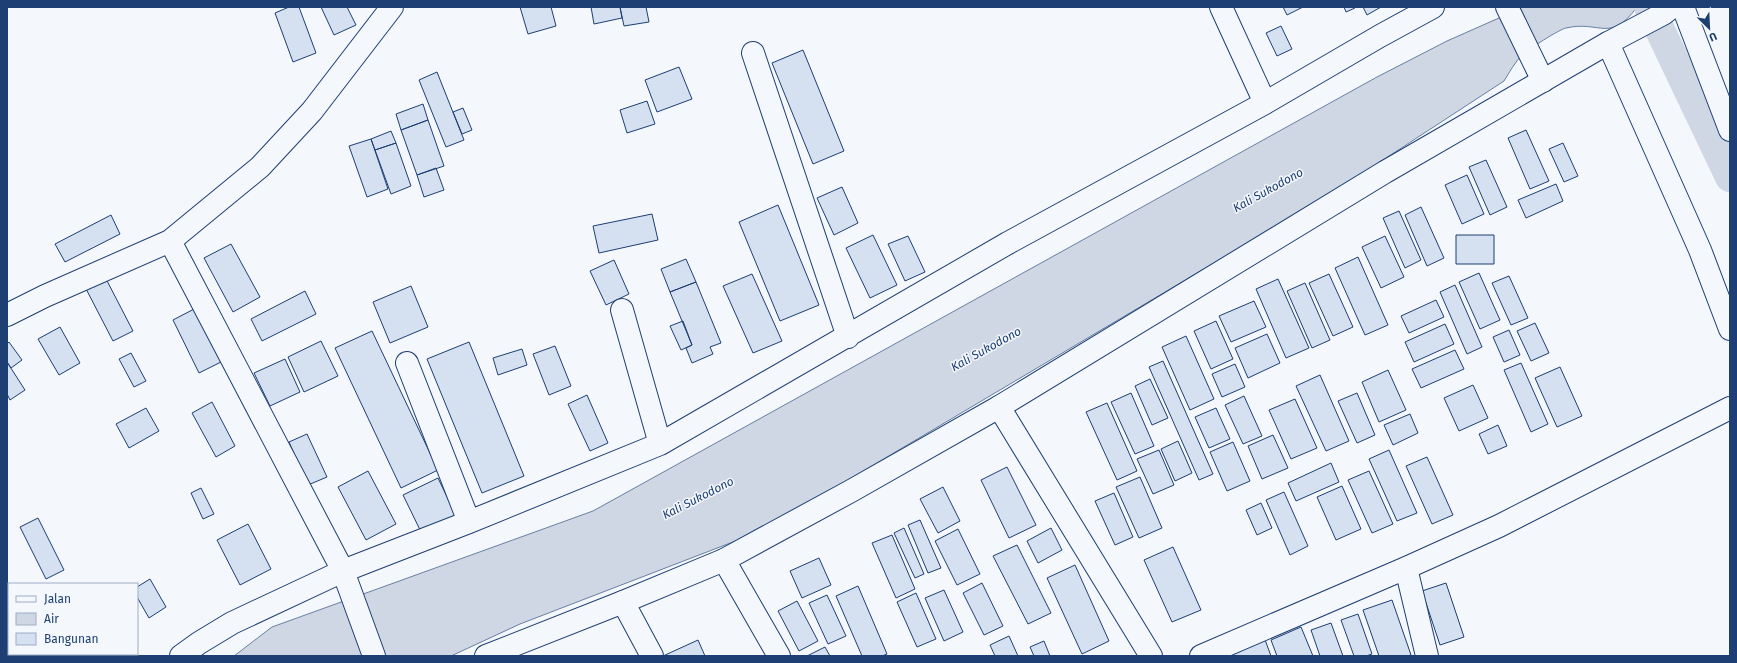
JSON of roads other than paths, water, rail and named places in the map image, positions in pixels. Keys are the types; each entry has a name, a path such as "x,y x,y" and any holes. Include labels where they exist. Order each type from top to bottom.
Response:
{"street":[{"path":"7,315 45,296 170,241 260,167 312,111 392,7"},
{"path":"1222,7 1265,103"},
{"path":"181,656 232,623 346,580 469,522 660,444 1008,243 1265,103 1433,7"},
{"path":"1507,7 1543,81"},
{"path":"1683,7 1730,130"},
{"path":"486,656 724,560 851,491 999,407 1385,172 1608,43 1667,11"},
{"path":"1608,43 1700,250 1730,329"},
{"path":"753,53 848,336"},
{"path":"170,241 346,580 374,656"},
{"path":"622,310 660,444"},
{"path":"406,363 469,522"},
{"path":"999,407 1152,656"},
{"path":"1201,656 1406,568 1499,526 1730,408"},
{"path":"724,560 779,656"},
{"path":"1406,568 1427,656"},
{"path":"623,602 652,656"}],"water":[{"name":"Kali Sukodono","path":"1518,7 1637,7 1628,18 1612,28 1578,26 1563,29 1551,36 1522,55 1504,81 1337,190 764,530 520,624 451,656 234,656 272,627 593,511 1377,77 1447,41 1499,18"}],"waterway":[{"path":"1649,7 1730,177"}]}
